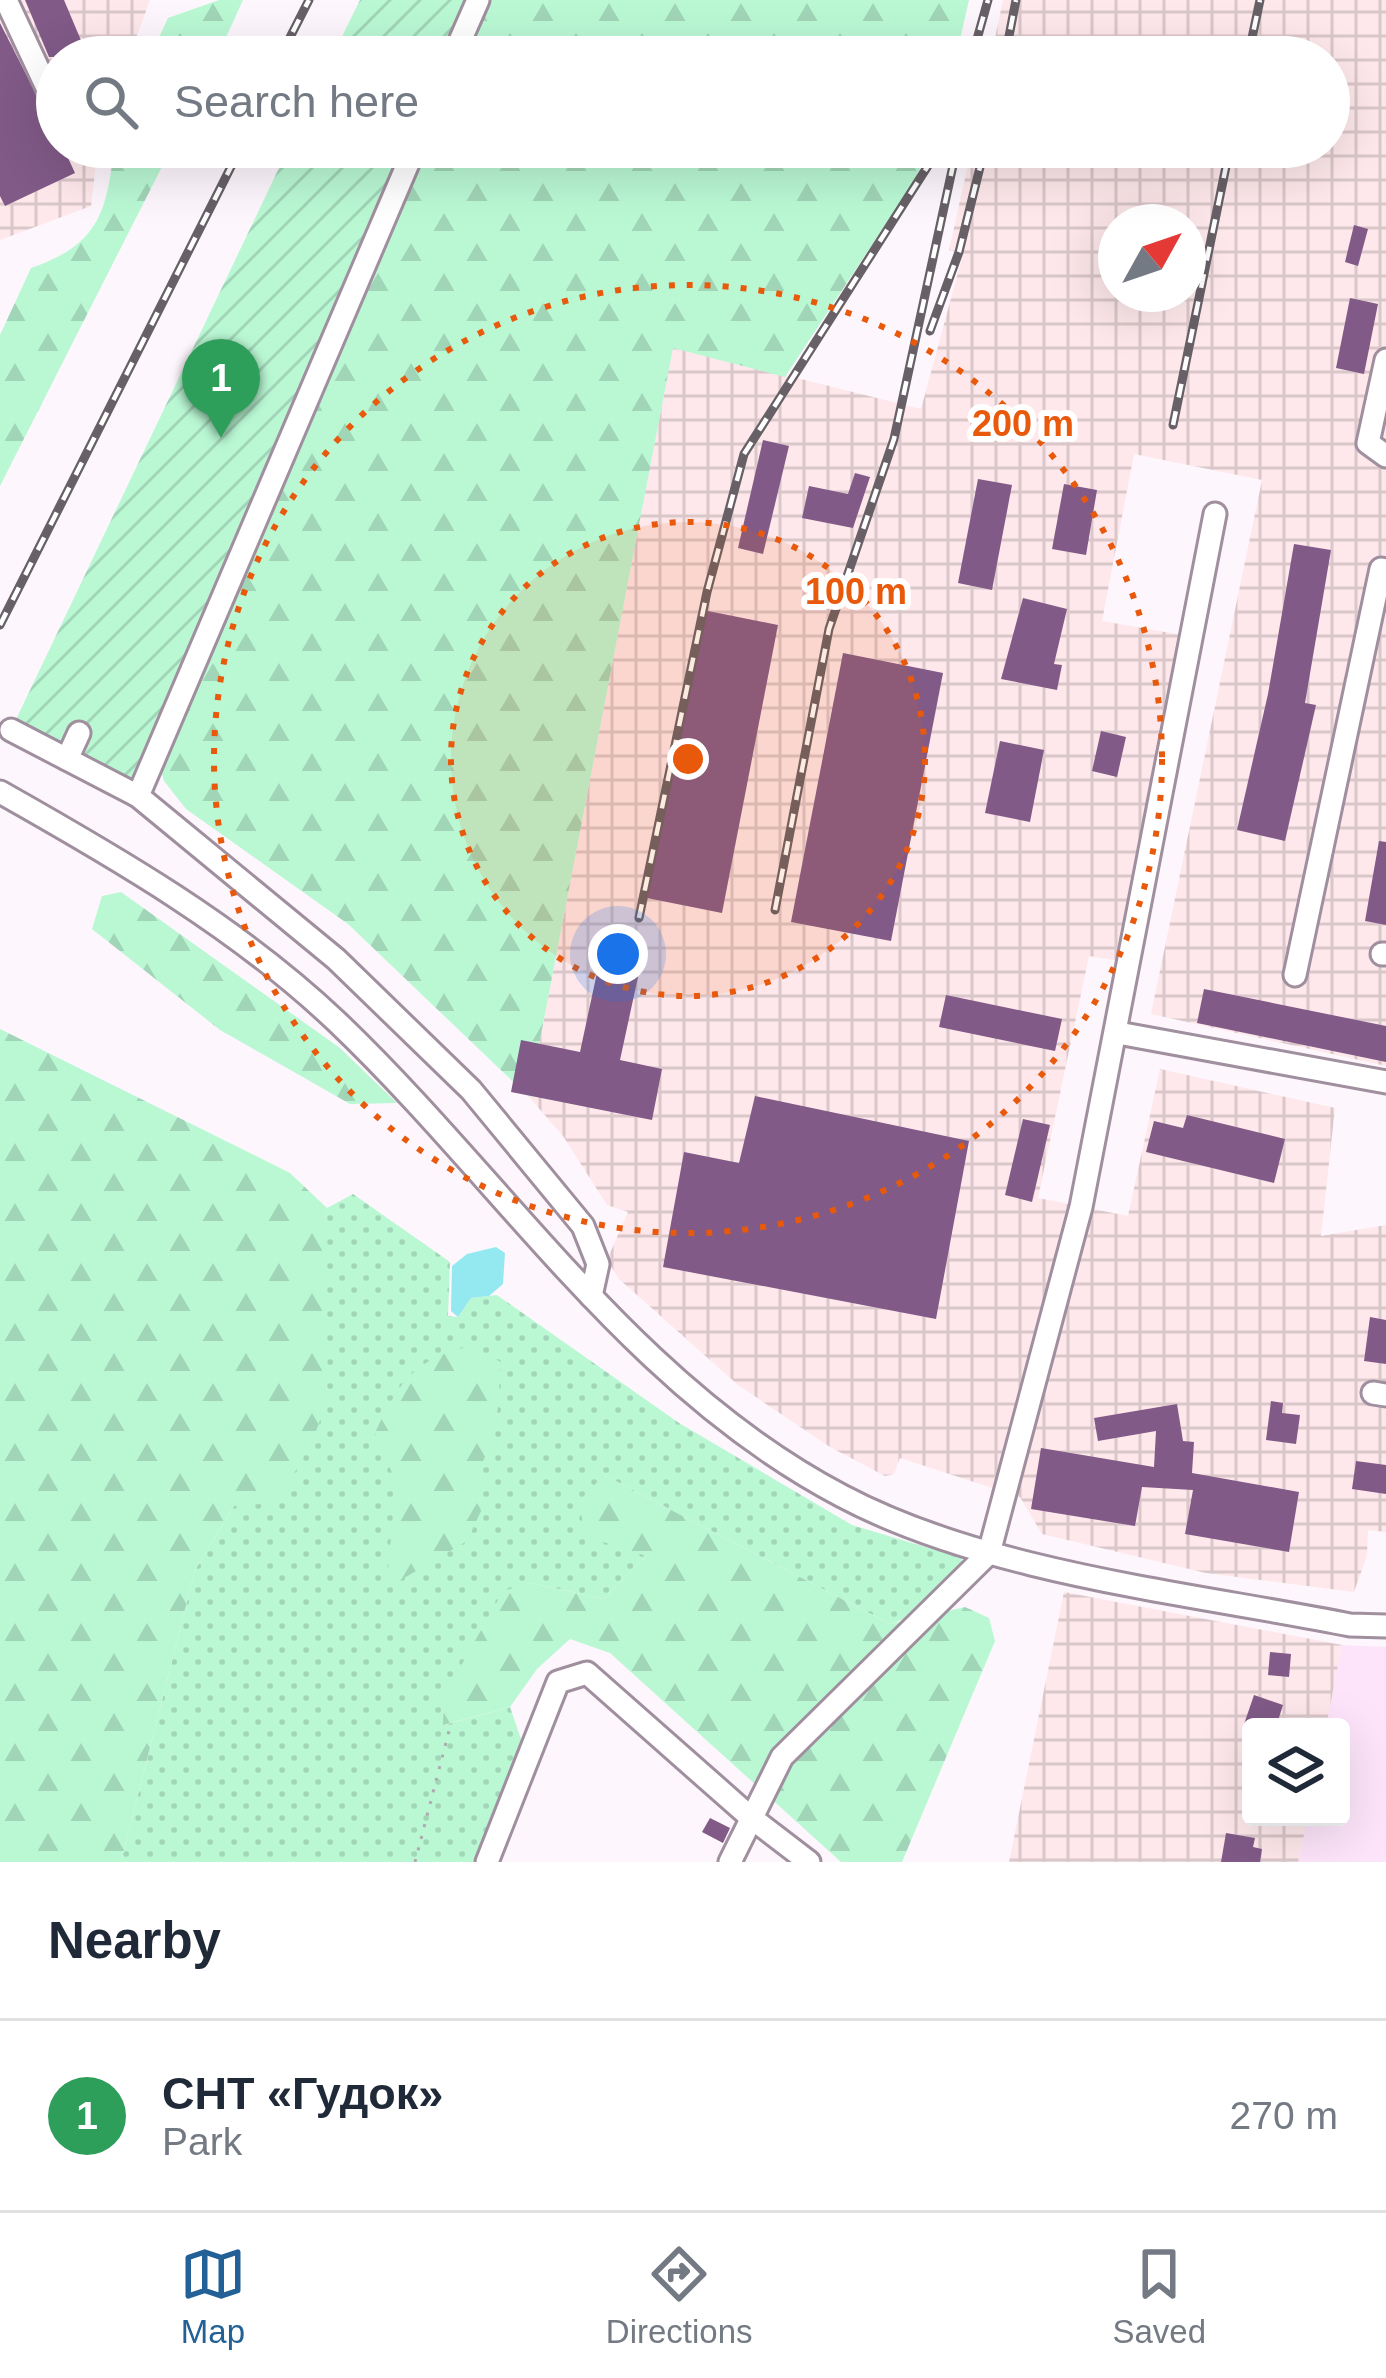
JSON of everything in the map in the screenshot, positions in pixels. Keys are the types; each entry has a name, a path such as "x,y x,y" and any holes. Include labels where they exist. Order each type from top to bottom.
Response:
{"street":[{"path":"6,0 36,64"},
{"path":"462,36 478,0"},
{"path":"138,796 406,168"},
{"path":"1386,360 1368,443 1386,456"},
{"path":"730,1862 782,1756 989,1553 1081,1207 1215,514"},
{"path":"1295,975 1381,569 1386,570"},
{"path":"11,730 138,796 336,959 471,1090 583,1226 598,1264 591,1296"},
{"path":"67,759 79,733"},
{"path":"0,792 163,890 278,971 337,1022 591,1296 671,1376 757,1447 846,1498 989,1553 1350,1624 1386,1626"},
{"path":"1118,1033 1386,1082"},
{"path":"487,1862 558,1682 570,1674 587,1673 749,1816 809,1862"}],"path":[{"path":"415,1862 451,1723"}],"shaded area":[{"path":"0,0 150,0 137,36 36,36 36,168 96,168 91,206 0,240"},
{"path":"1003,0 1386,0 1386,1066 1151,1014 1262,480 1134,454 1102,621 1182,635 1120,961 1089,956 1038,1198 1128,1216 1160,1069 1335,1108 1321,1236 1386,1225 1386,1532 1368,1530 1367,1555 1354,1592 1206,1573 1042,1534 1020,1497 900,1458 894,1474 885,1476 830,1447 738,1385 619,1279 607,1260 628,1212 607,1205 563,1136 529,1097 673,347 921,409 963,254 949,250 967,168 1350,168 1350,36 995,36"},
{"path":"1064,1592 1342,1645 1328,1718 1242,1718 1242,1826 1306,1826 1298,1862 1009,1862"},
{"path":"1342,1645 1386,1647 1386,1862 1298,1862 1306,1826 1350,1826 1350,1718 1328,1718"}],"green space":[{"path":"219,0 243,0 227,36 160,36 168,18"},
{"path":"360,0 479,0 464,36 342,36"},
{"path":"479,0 969,0 961,36 463,36"},
{"path":"111,168 161,168 0,486 0,335 31,268 54,259 85,237 107,191"},
{"path":"279,168 407,168 138,796 11,730"},
{"path":"406,168 920,168 785,377 673,348 529,1097 348,924 186,809 164,781 156,753"},
{"path":"121,892 340,1048 397,1103 350,1104 220,1030 92,929 102,896"},
{"path":"0,1029 290,1173 327,1208 322,1252 327,1385 321,1417 301,1462 274,1503 234,1506 195,1570 121,1862 0,1862"},
{"path":"353,1194 450,1262 448,1316 458,1317 471,1298 497,1295 679,1423 852,1525 962,1558 953,1578 923,1607 890,1624 604,1475 647,1555 604,1599 531,1583 444,1725 510,1707 523,1745 477,1862 121,1862 195,1570 234,1506 327,1389 320,1243 327,1208"},
{"path":"470,1346 501,1362 496,1431 478,1473 481,1511 467,1541 399,1581 387,1580 396,1482 375,1433 410,1375 435,1358"},
{"path":"604,1475 890,1624 965,1607 989,1618 995,1641 902,1862 841,1862 610,1653 570,1639 537,1669 510,1707 443,1725 444,1696 503,1591 531,1583 604,1599 646,1556 585,1536 579,1501"}],"water":[{"path":"496,1247 505,1253 503,1284 489,1296 471,1298 458,1317 451,1311 452,1266 467,1254"}],"building":[{"path":"25,0 64,0 79,36 40,36"},
{"path":"0,23 36,94 36,168 73,168 75,173 5,206 0,196"},
{"path":"1354,225 1368,229 1358,266 1345,262"},
{"path":"1350,298 1378,304 1364,374 1336,368"},
{"path":"763,440 789,446 763,554 738,548"},
{"path":"855,473 870,477 853,528 802,518 809,486 848,494"},
{"path":"978,479 1012,485 992,590 958,583"},
{"path":"1064,484 1097,490 1086,555 1052,549"},
{"path":"1294,544 1331,550 1305,703 1316,705 1285,841 1237,830 1268,694"},
{"path":"1023,598 1067,609 1054,664 1062,665 1057,690 1001,679"},
{"path":"703,610 778,625 722,913 647,898"},
{"path":"843,653 943,673 891,941 791,922"},
{"path":"1101,731 1126,737 1117,777 1092,771"},
{"path":"1000,741 1044,750 1030,822 985,813"},
{"path":"1379,841 1386,842 1386,925 1365,921"},
{"path":"598,968 638,977 620,1060 662,1069 652,1120 511,1092 521,1040 580,1052"},
{"path":"1204,989 1386,1026 1386,1062 1197,1023"},
{"path":"946,995 1062,1019 1055,1051 939,1027"},
{"path":"755,1096 969,1141 936,1319 663,1267 684,1152 739,1163"},
{"path":"1187,1115 1285,1139 1274,1183 1146,1152 1154,1121 1183,1128"},
{"path":"1023,1119 1050,1125 1032,1202 1005,1195"},
{"path":"1370,1317 1386,1320 1386,1364 1364,1361"},
{"path":"1271,1401 1283,1403 1282,1413 1300,1415 1296,1444 1266,1440"},
{"path":"1177,1404 1183,1441 1194,1442 1192,1473 1299,1492 1289,1552 1185,1534 1193,1490 1142,1487 1135,1526 1031,1509 1041,1448 1154,1467 1156,1431 1098,1441 1094,1418"},
{"path":"1356,1461 1386,1465 1386,1494 1352,1489"},
{"path":"1270,1652 1291,1654 1289,1677 1268,1675"},
{"path":"1254,1695 1283,1705 1279,1718 1246,1718"},
{"path":"710,1818 730,1828 723,1843 702,1832"},
{"path":"1226,1833 1255,1838 1253,1847 1262,1849 1260,1862 1221,1862"}],"railway":[{"path":"291,36 309,0"},
{"path":"978,36 988,0"},
{"path":"1009,36 1016,0"},
{"path":"1252,36 1260,0"},
{"path":"0,625 230,168"},
{"path":"639,918 707,592 744,454 927,168"},
{"path":"775,910 829,629 894,439 952,168"},
{"path":"930,331 959,252 980,168"},
{"path":"1173,425 1226,168"}],"place":[{"name":"СНТ «Гудок»","path":"221,438"}]}
